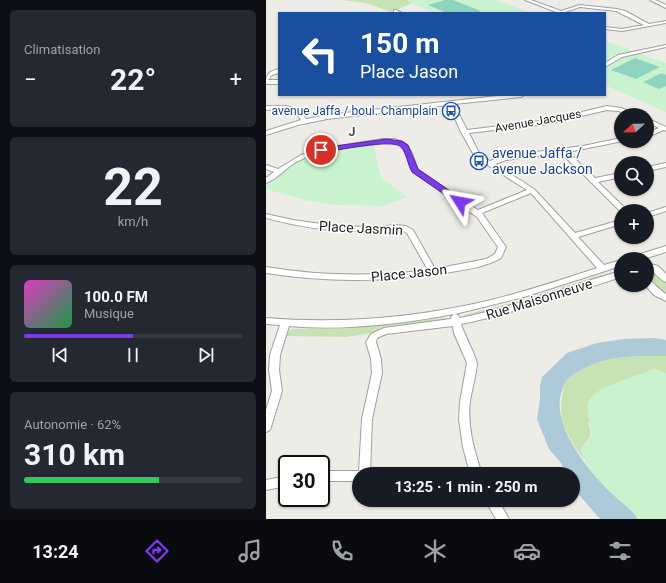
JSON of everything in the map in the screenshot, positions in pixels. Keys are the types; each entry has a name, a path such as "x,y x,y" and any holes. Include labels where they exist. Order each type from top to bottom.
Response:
{"street":[{"path":"527,0 562,12 580,6 617,10 648,25"},
{"path":"652,0 666,7"},
{"path":"606,28 619,30 666,22"},
{"path":"606,64 620,56 666,46"},
{"path":"278,72 269,76 266,81 278,82"},
{"path":"266,133 304,121 333,116 512,96"},
{"path":"451,103 475,154 532,190 603,269"},
{"path":"266,108 295,109 299,112 304,121"},
{"name":"Avenue Jacques","path":"464,132 543,123 609,108 614,108"},
{"path":"654,123 665,128"},
{"path":"654,132 665,128"},
{"name":"Place Jason","path":"266,180 295,160 321,150 349,145 396,141 406,147 415,171 477,213 500,243 502,249 500,254 495,258 482,262 433,272 396,276 352,278 296,275 266,270"},
{"path":"490,164 505,158 614,141"},
{"path":"562,150 617,204"},
{"path":"654,168 666,165"},
{"path":"266,167 279,171"},
{"path":"592,181 614,176"},
{"path":"477,213 532,190"},
{"path":"654,213 666,209"},
{"name":"Place Jasmin","path":"266,216 328,227 406,229 410,232 433,272"},
{"path":"573,236 614,224"},
{"path":"654,253 666,249"},
{"path":"266,321 321,324 352,323 408,318 453,311 512,298 614,265"},
{"path":"654,268 666,279"},
{"name":"Rue Maisonneuve","path":"364,467 367,419 377,372 372,339 377,333 456,322 510,310 614,276"},
{"path":"654,290 666,298"},
{"path":"453,311 472,363 465,402 464,420 468,447 474,467"},
{"path":"266,428 276,394 270,377 276,350 286,323"},
{"path":"330,476 352,476"},
{"path":"266,485 278,483"},
{"path":"495,507 503,519"}],"green space":[{"path":"342,0 407,0 412,3 391,12 366,3"},
{"path":"407,0 496,0 528,12 434,12 413,4"},
{"path":"445,0 453,0 481,11 445,12 428,5"},
{"path":"606,41 633,51 615,55 606,60"},
{"path":"641,54 666,63 666,112 606,85 606,68 621,58"},
{"path":"635,58 660,67 636,79 611,70"},
{"path":"662,73 666,75 666,86 659,89 643,82"},
{"path":"373,144 381,178 407,197 384,206 333,205 305,200 266,189 266,183 297,162 315,154"},
{"path":"654,272 666,283 666,295 654,284"},
{"path":"601,275 603,277 496,310 465,317 464,315 516,302"},
{"path":"445,318 445,320 382,327 372,333 346,337 286,336 290,330 294,329 345,328"},
{"path":"666,356 666,374 657,370 648,371 588,423 590,434 588,440 581,449 584,460 571,440 563,423 561,404 566,380 578,372 602,361 625,357"},
{"path":"653,369 660,370 666,374 666,519 638,519 597,478 585,460 581,449 591,437 588,403 591,397 606,387"}],"water":[{"path":"653,338 666,340 666,356 638,356 601,361 578,372 566,380 560,398 560,410 563,423 574,447 590,470 638,519 600,519 580,496 580,467 562,467 562,464 549,449 537,419 540,386 542,377 567,353 597,343 623,339"}],"place":[{"name":"avenue Jaffa / boul. Champlain","path":"451,111"},
{"name":"avenue Jaffa / avenue Jackson","path":"479,161"}],"district":[{"name":"J","path":"352,131"}],"route":[{"path":"321,150 386,141 400,142 406,147 415,171 460,202"}]}
